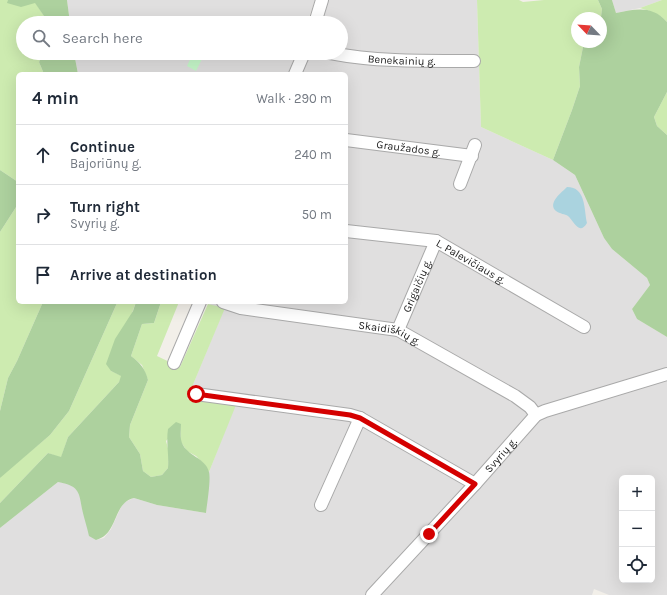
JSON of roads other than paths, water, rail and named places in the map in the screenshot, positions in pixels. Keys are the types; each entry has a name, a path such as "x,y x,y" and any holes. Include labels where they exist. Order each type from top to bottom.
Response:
{"street":[{"path":"317,16 322,0"},
{"name":"Benekainių g.","path":"348,57 404,61 474,60"},
{"path":"296,72 301,60"},
{"name":"Graužados g.","path":"348,140 473,150 460,184"},
{"name":"L. Palevičiaus g.","path":"348,231 436,241 584,327"},
{"name":"Grigaičių g.","path":"398,330 436,241"},
{"path":"174,363 199,304"},
{"name":"Skaidiškių g.","path":"230,304 247,309 398,330 515,396 530,407 536,415"},
{"name":"Svyrių g.","path":"372,595 536,415 667,374"},
{"path":"196,394 350,415 360,418 471,488"},
{"path":"321,505 360,418"}],"water":[{"path":"567,187 578,191 583,200 587,223 582,228 579,228 568,216 556,211 554,208 554,201"}]}
